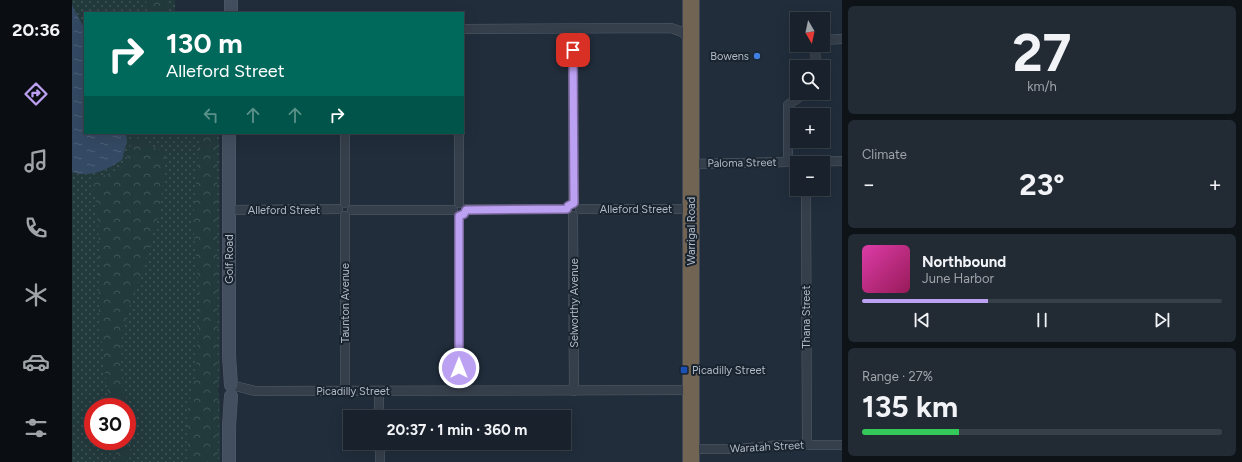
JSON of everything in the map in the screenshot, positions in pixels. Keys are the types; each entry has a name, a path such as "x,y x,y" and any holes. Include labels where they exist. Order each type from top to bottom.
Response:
{"highway":[{"name":"Warrigal Road","path":"690,0 692,456"}],"street":[{"path":"231,0 231,12"},
{"path":"464,29 671,28 682,32 690,39"},
{"name":"Selworthy Avenue","path":"573,29 574,391"},
{"path":"830,40 842,39"},
{"path":"788,162 788,105 795,100"},
{"name":"Golf Road","path":"229,134 229,356 233,391 229,426 229,462"},
{"name":"Taunton Avenue","path":"345,134 345,391"},
{"path":"459,134 459,390"},
{"name":"Paloma Street","path":"830,161 842,161"},
{"name":"Paloma Street","path":"691,164 788,162"},
{"name":"Thana Street","path":"806,196 807,445"},
{"name":"Alleford Street","path":"229,210 691,209"},
{"name":"Picadilly Street","path":"233,391 691,390"},
{"path":"380,391 380,410"},
{"name":"Waratah Street","path":"692,456 779,445 842,444"},
{"path":"380,450 380,462"}],"green space":[{"path":"72,0 175,0 175,12 84,12 84,134 219,134 220,378 218,391 220,402 220,462 72,462"},
{"path":"145,0 168,0 169,12 151,12"},
{"path":"200,134 217,134 218,462 188,462 187,413 196,372 200,299 193,223"},
{"path":"136,137 150,146 161,150 166,155 160,210 141,277 131,300 127,319 122,332 121,367 123,390 126,398 108,398 99,316 99,239 95,194 89,180 109,174 125,165 130,146"},
{"path":"115,450 130,450 128,462 117,462"}],"water":[{"path":"72,5 84,28 84,134 126,134 127,141 122,160 110,167 98,172 86,174 72,172"}],"place":[{"name":"Bowens","path":"757,56"},
{"name":"Picadilly Street","path":"684,370"}],"route":[{"path":"459,368 459,216 464,214 466,210 567,209 571,203 574,203 573,50"}]}
